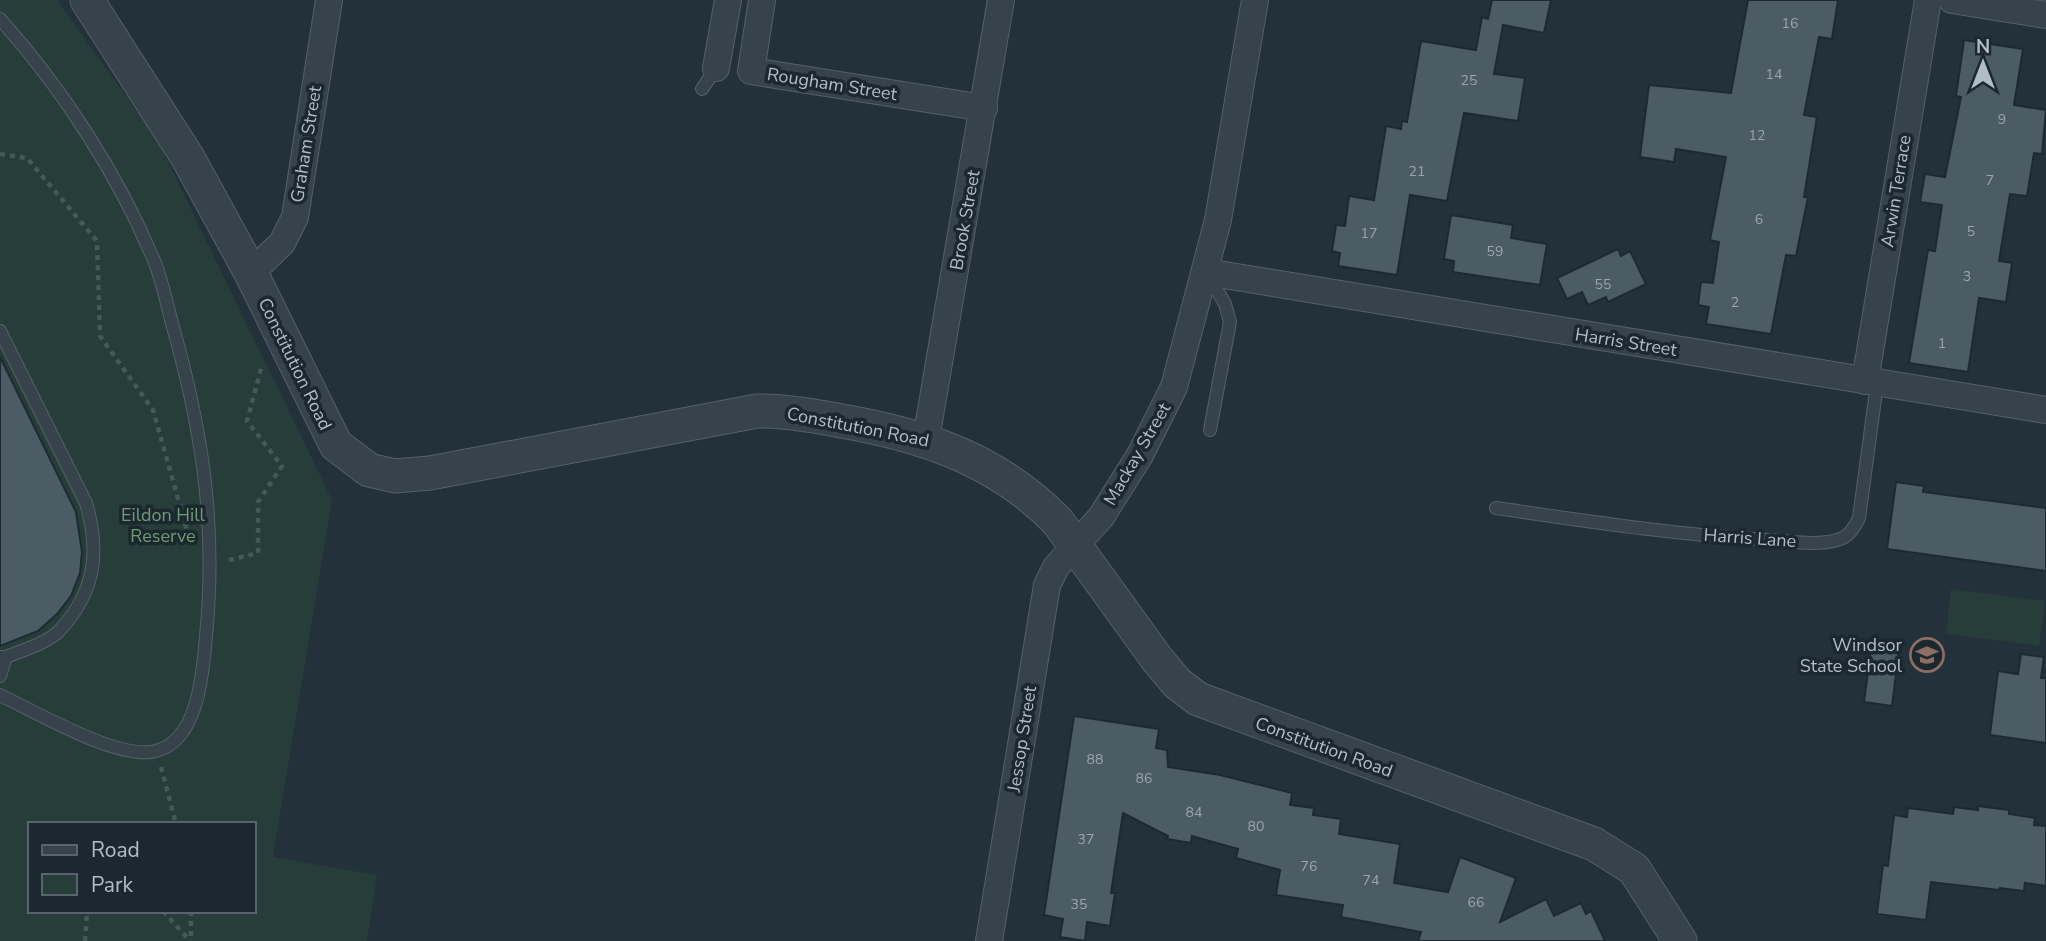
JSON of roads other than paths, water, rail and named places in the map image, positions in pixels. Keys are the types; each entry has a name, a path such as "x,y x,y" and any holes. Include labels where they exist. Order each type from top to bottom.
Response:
{"street":[{"name":"Constitution Road","path":"87,0 169,126 251,273 336,446 369,470 381,474 408,476 430,473 757,411 810,415 926,439 981,462 1024,491 1058,522 1157,659 1177,683 1198,699 1594,844 1634,869 1680,941"},
{"name":"Graham Street","path":"251,273 282,243 295,217 330,0"},
{"path":"709,79 728,0"},
{"name":"Rougham Street","path":"762,0 745,78 984,108"},
{"name":"Brook Street","path":"926,439 1001,0"},
{"name":"Mackay Street","path":"1076,547 1094,527 1160,418 1178,375 1206,272 1255,0"},
{"name":"Arwin Terrace","path":"1871,382 1928,0"},
{"path":"1952,0 2046,15"},
{"name":"Harris Street","path":"1206,272 2046,410"},
{"name":"Jessop Street","path":"989,941 1045,593 1052,572 1076,547"}],"lane":[{"path":"0,19 21,42 75,117 128,203 156,266 201,442 210,508 212,564 203,668 195,706 177,737 158,751 131,753 119,750 0,695"},
{"path":"1206,272 1225,304 1230,322 1210,430"},
{"path":"0,331 86,503 94,530 96,558 87,586 59,631 3,657 0,676"},
{"name":"Harris Lane","path":"1496,508 1642,529 1742,538 1815,542 1840,540 1849,534 1859,518 1871,382"}],"place":[{"name":"Windsor State School","path":"1927,655"}],"park label":[{"name":"Eildon Hill Reserve","path":"163,525"}]}
